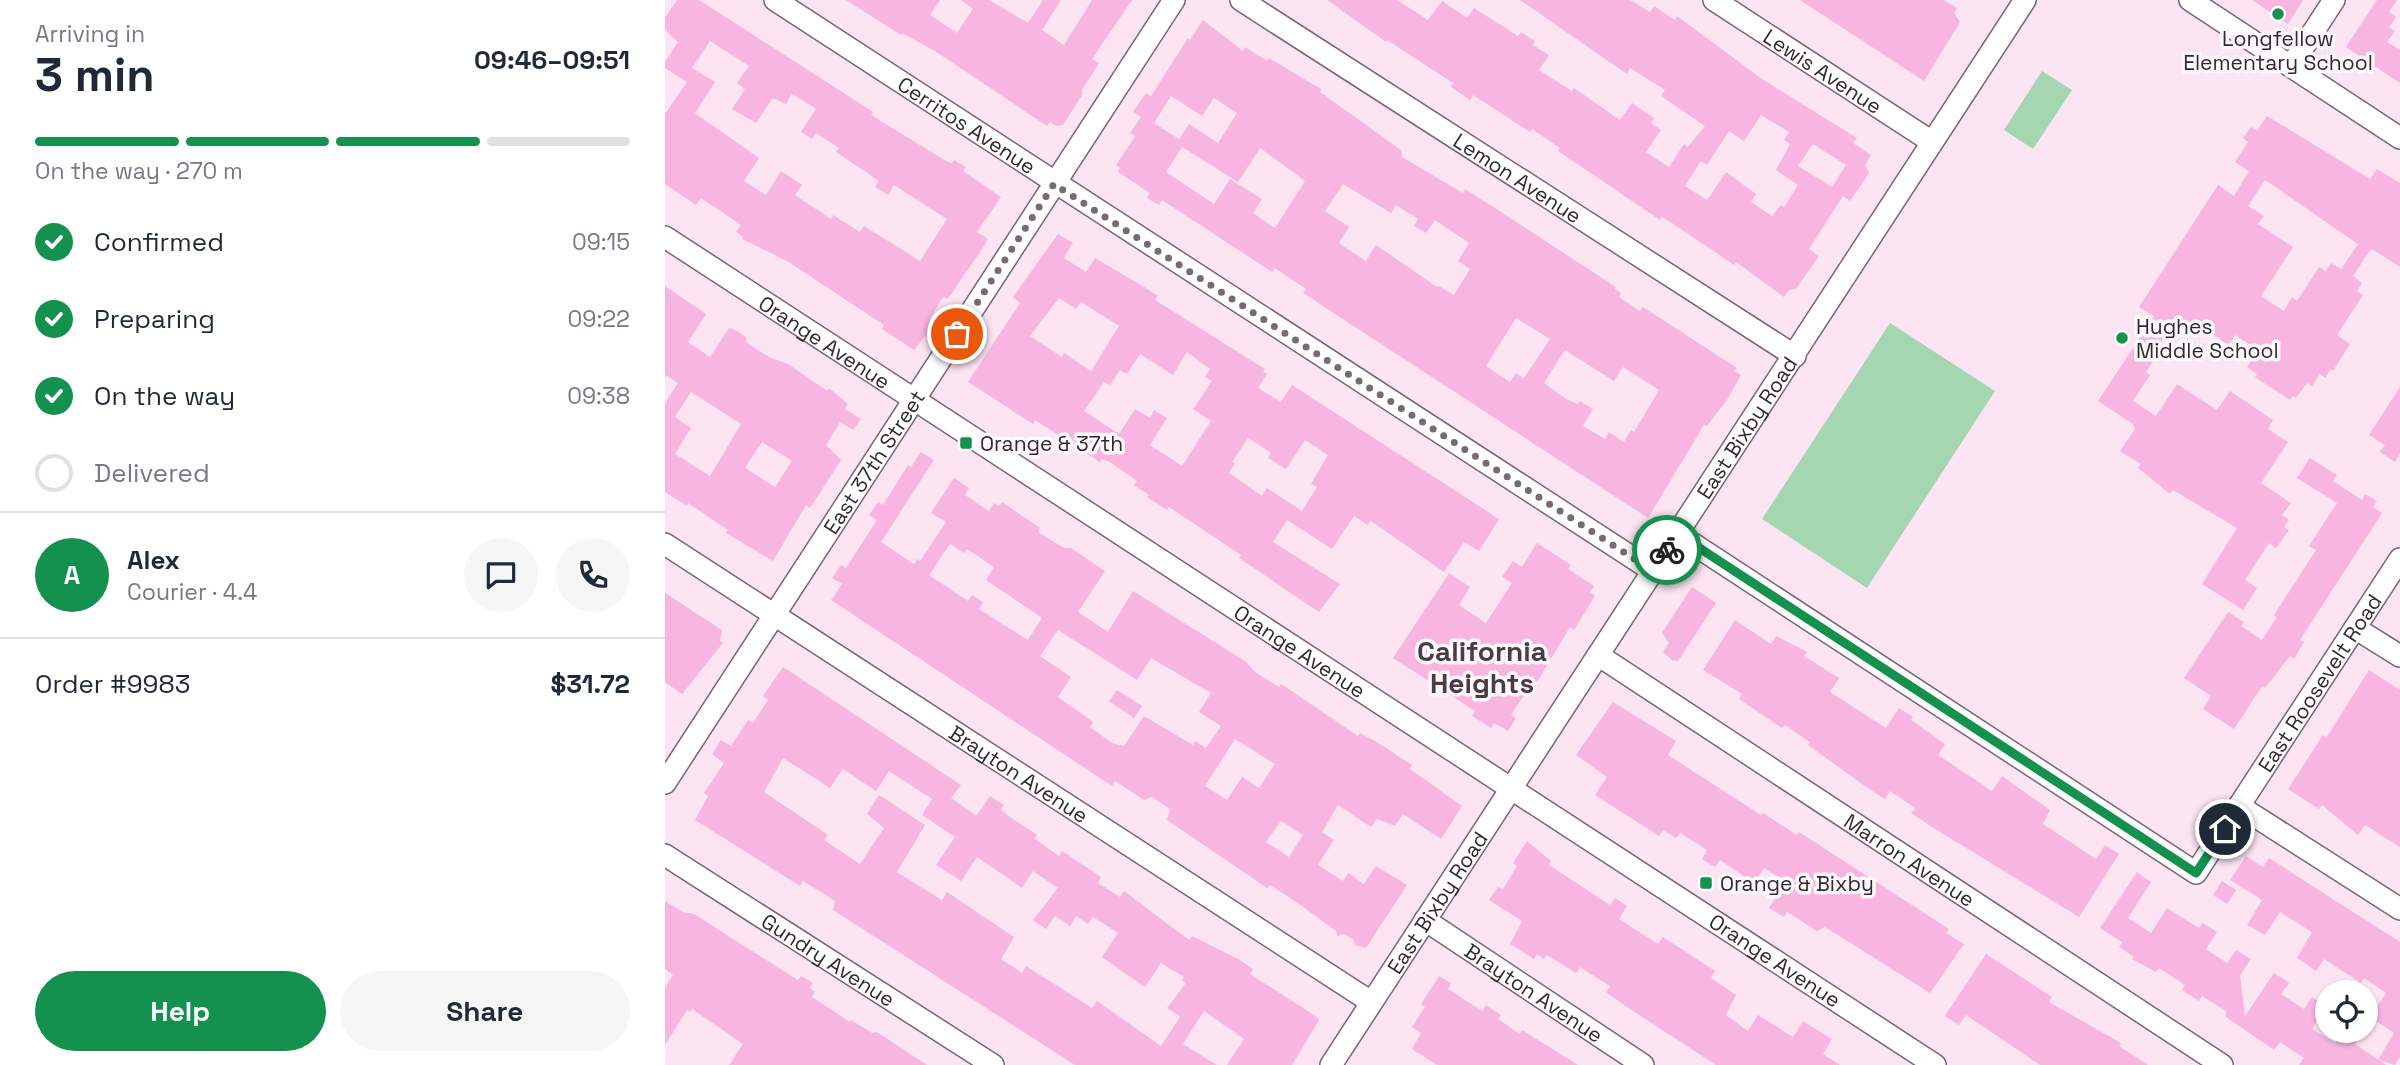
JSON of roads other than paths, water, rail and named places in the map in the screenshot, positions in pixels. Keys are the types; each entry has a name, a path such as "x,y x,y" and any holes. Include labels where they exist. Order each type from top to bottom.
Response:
{"street":[{"name":"Cerritos Avenue","path":"775,0 1054,184 1653,571"},
{"name":"East 37th Street","path":"665,783 1174,0"},
{"name":"Lemon Avenue","path":"1241,0 1795,356"},
{"name":"Lewis Avenue","path":"1714,0 1932,142"},
{"name":"East Bixby Road","path":"1331,1065 2025,0"},
{"path":"2190,0 2400,138"},
{"path":"2291,66 2334,0"},
{"name":"Orange Avenue","path":"665,237 1345,682 1512,786 1935,1065"},
{"path":"1678,534 2196,873 2239,806 2400,909"},
{"name":"Brayton Avenue","path":"665,544 1371,1002"},
{"name":"East Roosevelt Road","path":"2239,806 2400,559"},
{"path":"2355,628 2400,656"},
{"name":"Marron Avenue","path":"1598,655 2222,1065"},
{"name":"Gundry Avenue","path":"665,855 993,1065"},
{"name":"Brayton Avenue","path":"1425,920 1643,1065"}],"place":[{"name":"Longfellow Elementary School","path":"2278,14"},
{"name":"Hughes Middle School","path":"2122,338"},
{"name":"Orange & 37th","path":"966,443"},
{"name":"Orange & Bixby","path":"1706,883"}],"district":[{"name":"California Heights","path":"1482,667"}]}
